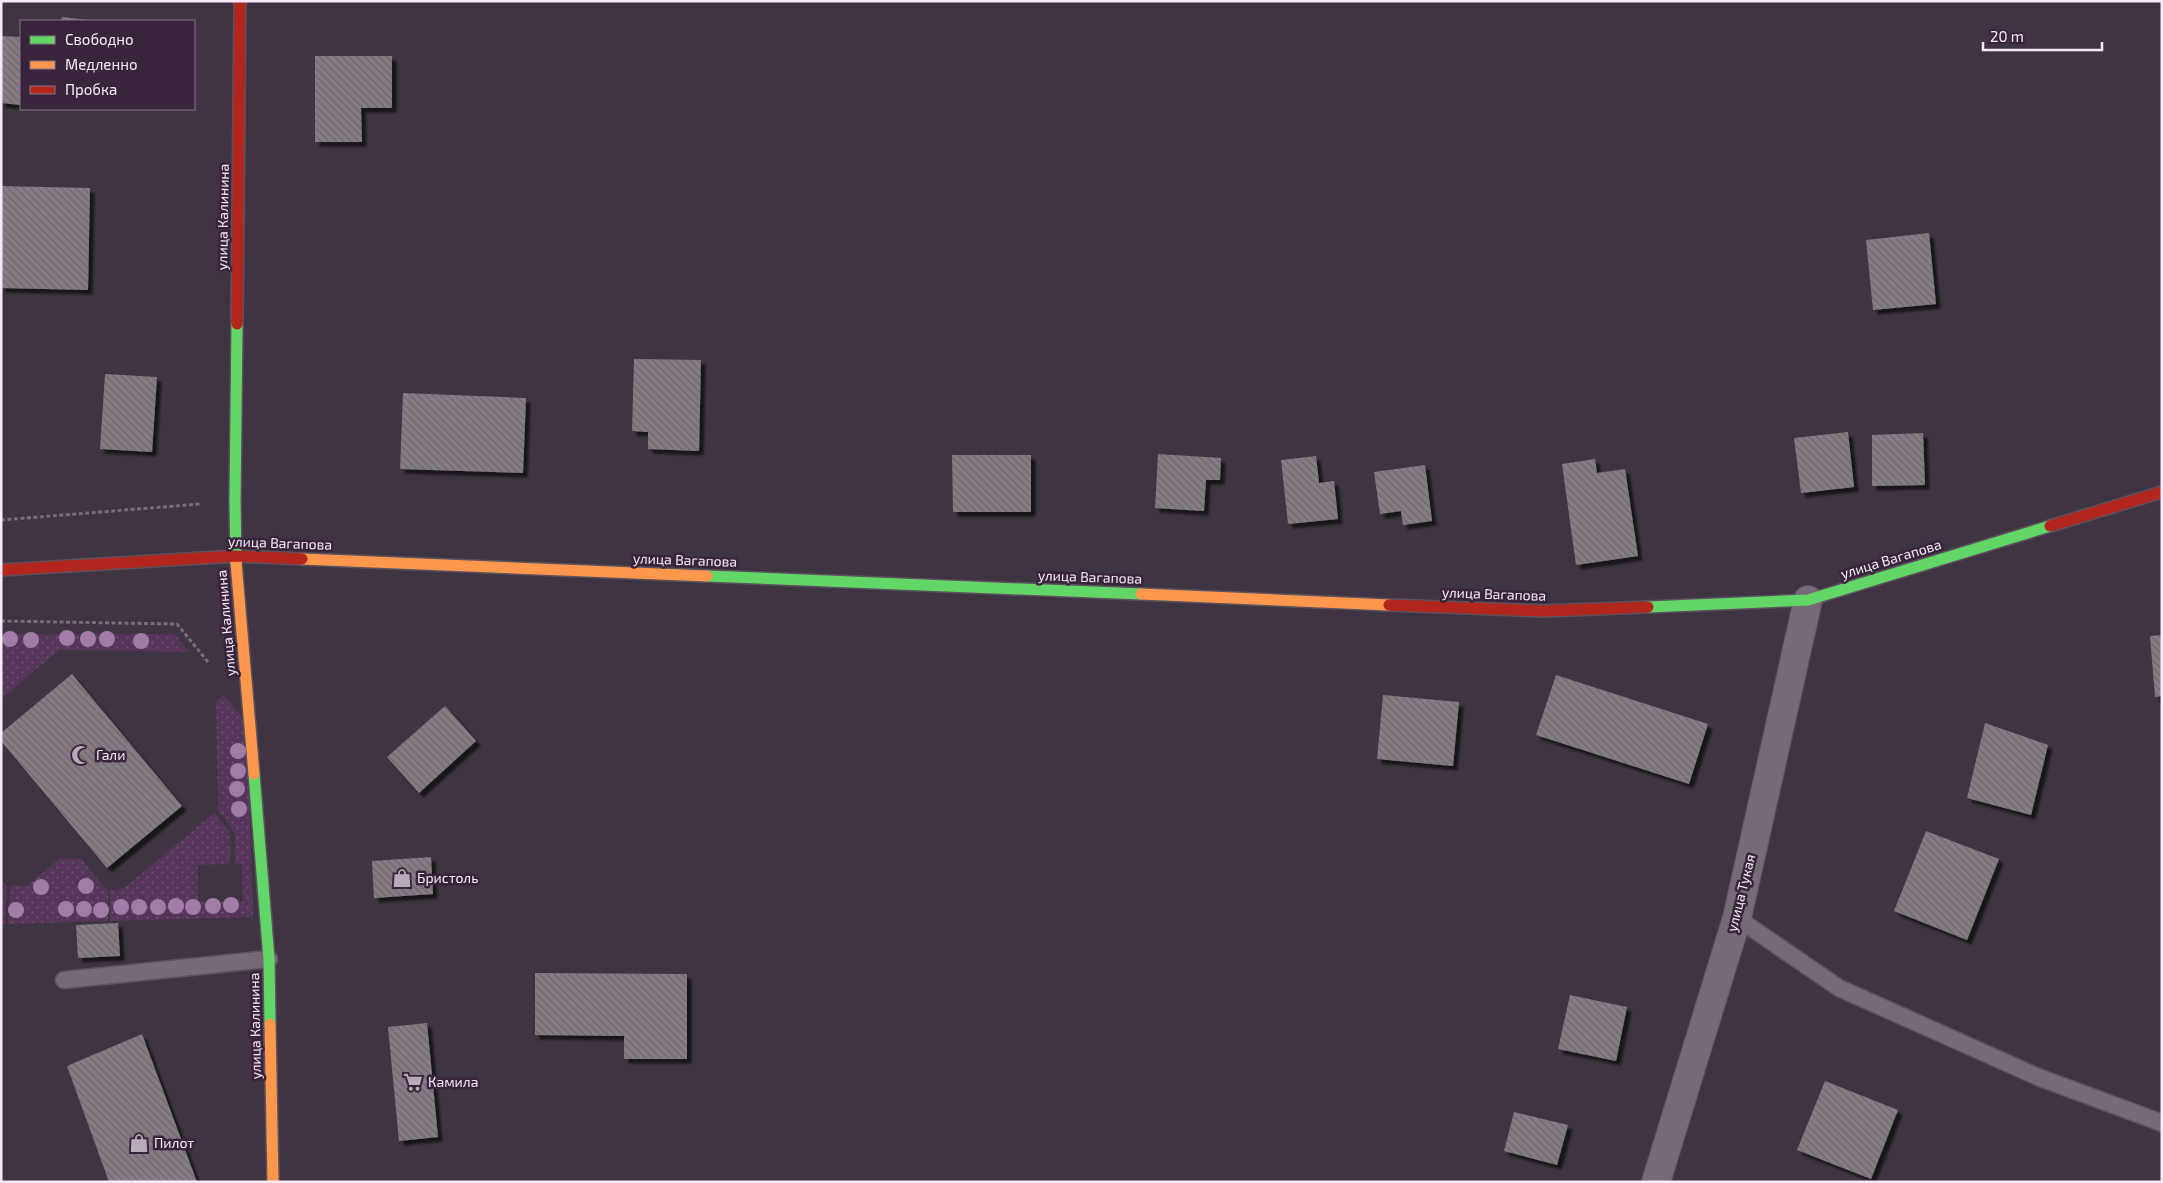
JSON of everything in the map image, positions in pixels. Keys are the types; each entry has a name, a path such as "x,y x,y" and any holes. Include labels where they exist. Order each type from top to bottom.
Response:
{"street":[{"name":"улица Калинина","path":"240,1 236,556 269,959 274,1182"},
{"name":"улица Вагапова","path":"1,570 236,556 1543,611 1808,600 2162,492"},
{"name":"улица Тукая","path":"1656,1182 1737,918 1808,600"}],"lane":[{"path":"1737,918 1839,988 2038,1077 2162,1123"},
{"path":"64,980 269,959"}],"path":[{"path":"1,520 235,501"},
{"path":"1,621 177,624 213,668"}],"shaded area":[{"path":"1,634 175,634 189,652 59,650 1,699"},
{"path":"224,695 247,723 253,917 110,921 110,890 124,888 214,813 231,834 231,864 198,865 198,902 243,902 242,864 235,864 235,833 218,810 216,700"},
{"path":"60,858 81,859 108,891 108,921 8,924 10,886 27,886"},
{"path":"1,880 7,886 5,924 1,924"}],"building":[{"path":"62,17 88,20 61,20"},
{"path":"1,36 20,37 20,105 1,103"},
{"path":"315,56 392,56 392,108 361,108 362,142 315,142"},
{"path":"1,186 90,188 88,290 1,288"},
{"path":"1929,233 1936,304 1873,310 1866,240"},
{"path":"634,359 701,360 699,451 648,449 648,432 632,431"},
{"path":"105,374 157,377 152,452 100,449"},
{"path":"403,393 526,398 523,473 400,469"},
{"path":"1848,432 1854,487 1801,493 1794,438"},
{"path":"1923,433 1925,485 1872,486 1872,435"},
{"path":"1158,454 1221,458 1220,480 1206,480 1204,511 1155,508"},
{"path":"952,455 1031,455 1031,512 953,512"},
{"path":"1316,456 1319,483 1334,481 1338,519 1288,524 1281,460"},
{"path":"1595,459 1597,473 1625,469 1638,556 1576,565 1562,464"},
{"path":"1425,465 1432,521 1403,525 1401,511 1380,514 1374,472"},
{"path":"2162,635 2162,696 2155,697 2150,636"},
{"path":"72,674 182,806 107,868 1,741 1,733"},
{"path":"1556,675 1708,724 1689,784 1536,735"},
{"path":"1383,695 1459,702 1453,766 1377,759"},
{"path":"445,706 476,741 419,793 387,757"},
{"path":"1985,723 2048,745 2031,815 1967,798"},
{"path":"1926,831 1999,859 1967,940 1894,911"},
{"name":"Бристоль","path":"431,857 433,894 374,898 372,861"},
{"path":"118,923 120,956 78,958 76,925"},
{"path":"535,973 687,974 687,1059 624,1059 624,1036 535,1035"},
{"path":"1570,995 1627,1007 1616,1061 1558,1049"},
{"path":"427,1023 438,1137 399,1141 388,1027"},
{"path":"142,1034 197,1182 109,1182 67,1066"},
{"path":"1825,1081 1898,1110 1871,1179 1797,1150"},
{"path":"1514,1112 1568,1125 1557,1165 1504,1151"}],"traffic: fast":[{"path":"236,562 237,324"},
{"path":"1648,607 1808,600 2050,526"},
{"path":"707,576 1141,594"},
{"path":"254,774 269,959 270,1024"}],"traffic: slow":[{"path":"302,559 707,576"},
{"path":"236,562 254,774"},
{"path":"1141,594 1389,605"},
{"path":"270,1024 273,1182"}],"traffic: jam":[{"path":"237,324 240,1"},
{"path":"2050,526 2162,492"},
{"path":"1,570 236,556 302,559"},
{"path":"1389,605 1543,611 1648,607"}],"place":[{"name":"Гали","path":"81,755"},
{"name":"Бристоль","path":"402,878"},
{"name":"Камила","path":"413,1082"},
{"name":"Пилот","path":"139,1143"}]}
